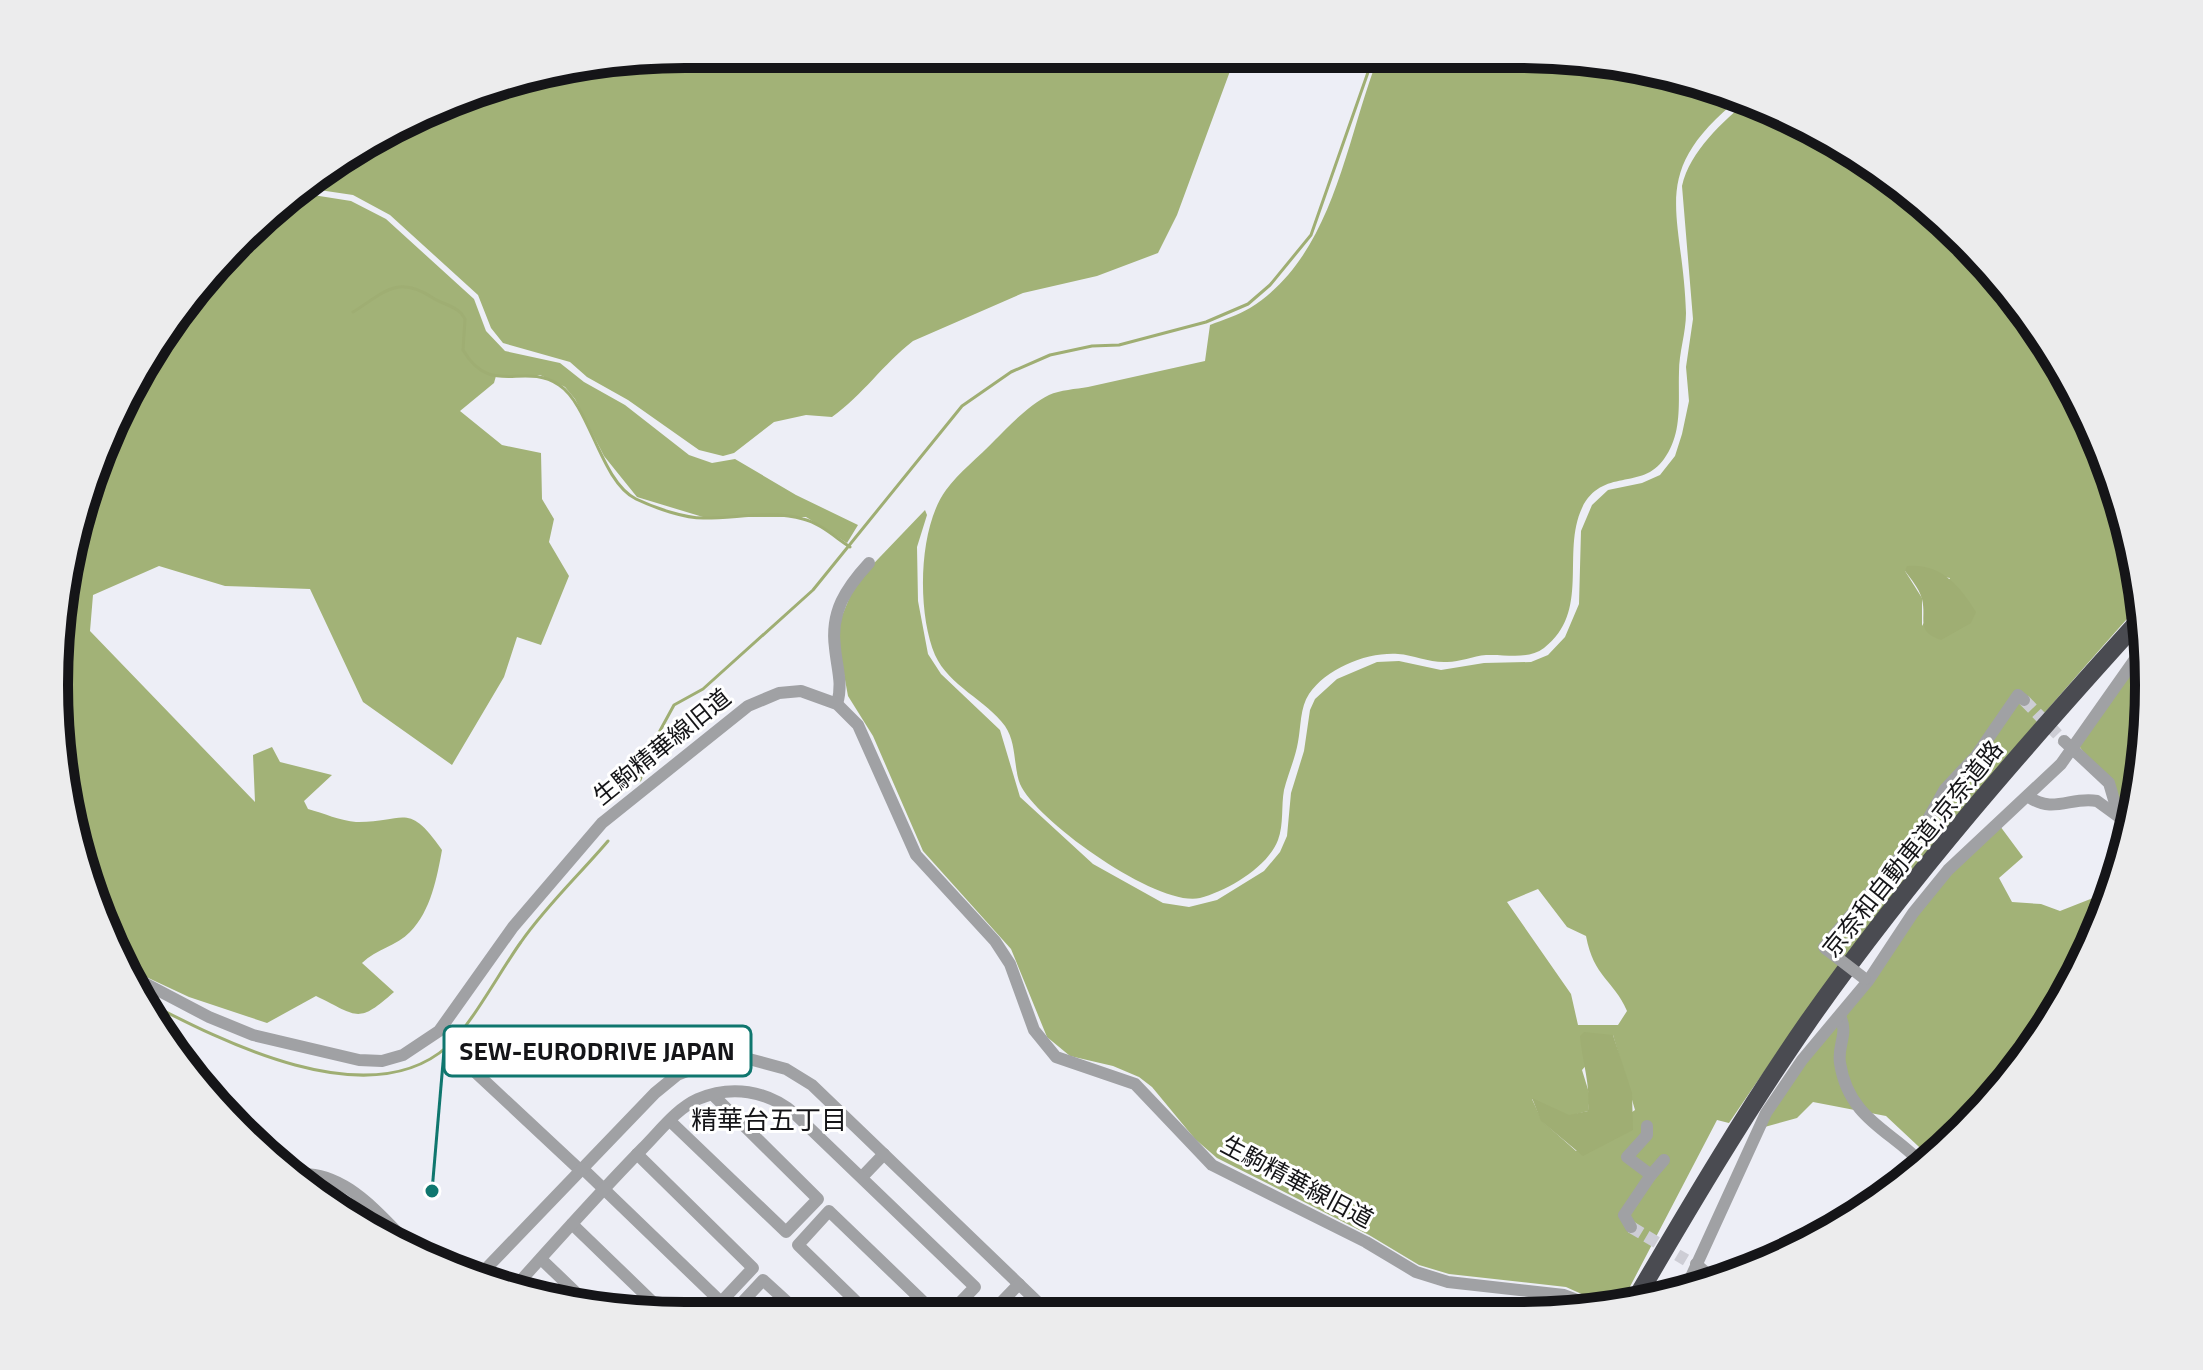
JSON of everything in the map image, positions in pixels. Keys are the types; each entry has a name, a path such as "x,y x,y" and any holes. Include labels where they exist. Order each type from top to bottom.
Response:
{"highway":[{"name":"京奈和自動車道;京奈道路","path":"1641,1289 1738,1128 1810,1019 1910,887 2028,745 2132,628"},
{"name":"京奈和自動車道;京奈道路","path":"1738,1128 1791,1063 1916,888 1981,808 2133,635"}],"street":[{"path":"837,704 842,687 834,645 837,610 848,586 869,563"},
{"path":"1688,1278 1692,1264 1711,1238 1766,1113 1802,1060 1840,1016 1913,913 1948,870 1971,845 2029,797 2134,659"},
{"name":"生駒精華線旧道","path":"146,984 209,1017 253,1035 329,1056 370,1062 393,1059 417,1048 439,1031 513,927 618,808 757,701 801,691 837,704 858,725 922,865 985,928 1004,954 1041,1042 1067,1063 1135,1084 1158,1105 1200,1156 1254,1188 1366,1242 1416,1272 1448,1282 1525,1289 1575,1299"},
{"path":"1867,980 1824,947 1922,830 1945,789 1976,756 2003,711 2018,695 2024,700"},
{"path":"2068,744 2109,783 2119,817"},
{"path":"2029,797 2041,806 2097,801 2119,817"},
{"path":"1840,1016 1846,1027 1839,1061 1857,1105 1880,1132 1914,1158"},
{"path":"458,1056 604,1189 721,1302 753,1268 637,1154"},
{"path":"486,1269 666,1083 694,1067 731,1059 766,1063 803,1078 1038,1302"},
{"path":"522,1280 637,1154 686,1106 713,1095 744,1091 774,1100 795,1114 975,1287 961,1302"},
{"path":"670,1121 786,1232 818,1199 713,1095"},
{"path":"1647,1126 1647,1135 1627,1157 1651,1175"},
{"path":"862,1177 884,1154"},
{"path":"1631,1227 1624,1215 1664,1160"},
{"path":"311,1176 325,1176 349,1188 390,1226"},
{"path":"857,1302 798,1245 829,1211 924,1302"},
{"path":"572,1224 652,1301"},
{"path":"541,1259 575,1292"},
{"path":"1692,1264 1704,1273"},
{"path":"741,1302 763,1280 787,1302"},
{"path":"1002,1302 1019,1284"}],"shaded area":[{"path":"685,68 1231,68 1177,215 1158,253 1097,276 1023,293 913,341 832,417 806,415 774,422 734,453 723,456 699,450 628,400 587,377 570,362 503,343 491,328 478,295 390,215 353,195 318,190 376,151 449,115 525,89 604,73"},
{"path":"1374,68 1558,69 1638,80 1731,106 1691,149 1676,195 1686,313 1679,365 1677,428 1670,449 1655,469 1600,488 1590,495 1582,508 1576,525 1573,581 1567,617 1544,648 1524,655 1486,655 1447,662 1386,654 1361,659 1326,676 1309,694 1304,705 1297,748 1284,790 1280,834 1273,850 1256,868 1222,890 1200,898 1181,898 1157,890 1101,859 1050,819 1020,784 1005,726 949,676 935,655 925,617 923,594 925,548 930,526 937,506 951,483 1014,422 1049,395 1205,361 1210,325 1250,308 1278,285 1301,258 1319,228 1333,195"},
{"path":"1739,109 1827,151 1861,172 1925,221 1982,278 2031,342 2088,449 2114,525 2131,615 1927,854 1825,986 1729,1123 1717,1120 1627,1292 1590,1298 1566,1287 1449,1274 1419,1265 1369,1235 1217,1158 1195,1139 1152,1087 1139,1077 1113,1066 1070,1056 1047,1037 1011,949 923,851 873,736 848,696 838,642 839,623 856,582 925,510 927,515 917,547 918,601 928,654 941,674 1000,730 1020,797 1093,864 1163,903 1189,907 1217,900 1264,871 1280,852 1287,836 1291,793 1304,751 1310,710 1315,699 1337,679 1377,662 1399,661 1441,670 1484,663 1531,662 1548,655 1565,637 1579,604 1581,531 1592,505 1608,490 1642,483 1660,475 1675,456 1682,434 1689,401 1686,367 1693,319 1682,186 1692,161 1719,127","holes":["1905,571 1950,578 1922,626 1922,598","1538,889 1567,927 1586,936 1594,961 1627,1011 1618,1025 1578,1025 1571,994 1507,902","1613,1035 1635,1110 1576,1151 1542,1121 1532,1099 1569,1116 1588,1111 1590,1096 1582,1070"]},
{"path":"311,195 351,201 386,219 474,299 486,331 505,351 560,363 584,382 625,405 689,455 712,463 735,459 796,495 858,525 847,543 806,517 703,517 637,497 604,456 575,399 565,387 540,375 496,376 494,383 460,411 502,445 541,453 542,499 554,519 549,542 569,576 541,645 517,637 504,677 452,765 363,702 310,589 225,586 159,566 93,595 90,631 255,802 253,755 272,747 280,762 332,775 304,801 308,809 356,822 412,819 430,834 442,850 432,893 417,924 405,937 362,963 394,992 372,1009 357,1014 316,996 267,1023 189,997 141,974 115,921 89,845 73,766 69,725 69,645 73,604 89,525 101,487 115,449 151,376 172,342 221,278 278,221"},
{"path":"1907,566 1930,568 1956,585 1976,612 1971,623 1941,640 1928,633 1922,599 1905,571"},
{"path":"2135,667 2134,725 2122,808 2117,795 2079,746"},
{"path":"2000,826 2023,857 1999,878 2012,902 2041,904 2060,911 2093,898 2092,909 2071,958 2031,1028 2007,1061 1982,1092 1923,1151 1886,1116 1813,1102 1797,1118 1761,1128 1785,1091 1951,872"},
{"path":"1584,1032 1613,1035 1632,1093 1633,1130 1583,1156 1541,1121 1532,1098 1569,1115 1588,1111 1580,1036"}],"waterway":[{"path":"640,780 656,738 674,705 703,689 813,590 962,406 1011,372 1050,355 1092,346 1119,345 1206,322 1248,304 1270,285 1311,235 1369,68"},
{"path":"353,312 382,293 400,287 410,287 458,310 465,319 463,350 474,364 496,376 533,376 559,385 579,409 613,476 636,499 698,518 792,516 816,524 850,547"},
{"path":"160,1008 212,1034 295,1065 337,1073 378,1075 415,1066 457,1037 531,929 608,841"}],"tunnel":[{"path":"2024,700 2064,741"},
{"path":"1631,1227 1686,1260"}],"place":[{"name":"SEW-EURODRIVE JAPAN","path":"432,1191"}],"district":[{"name":"精華台五丁目","path":"769,1120"}]}
